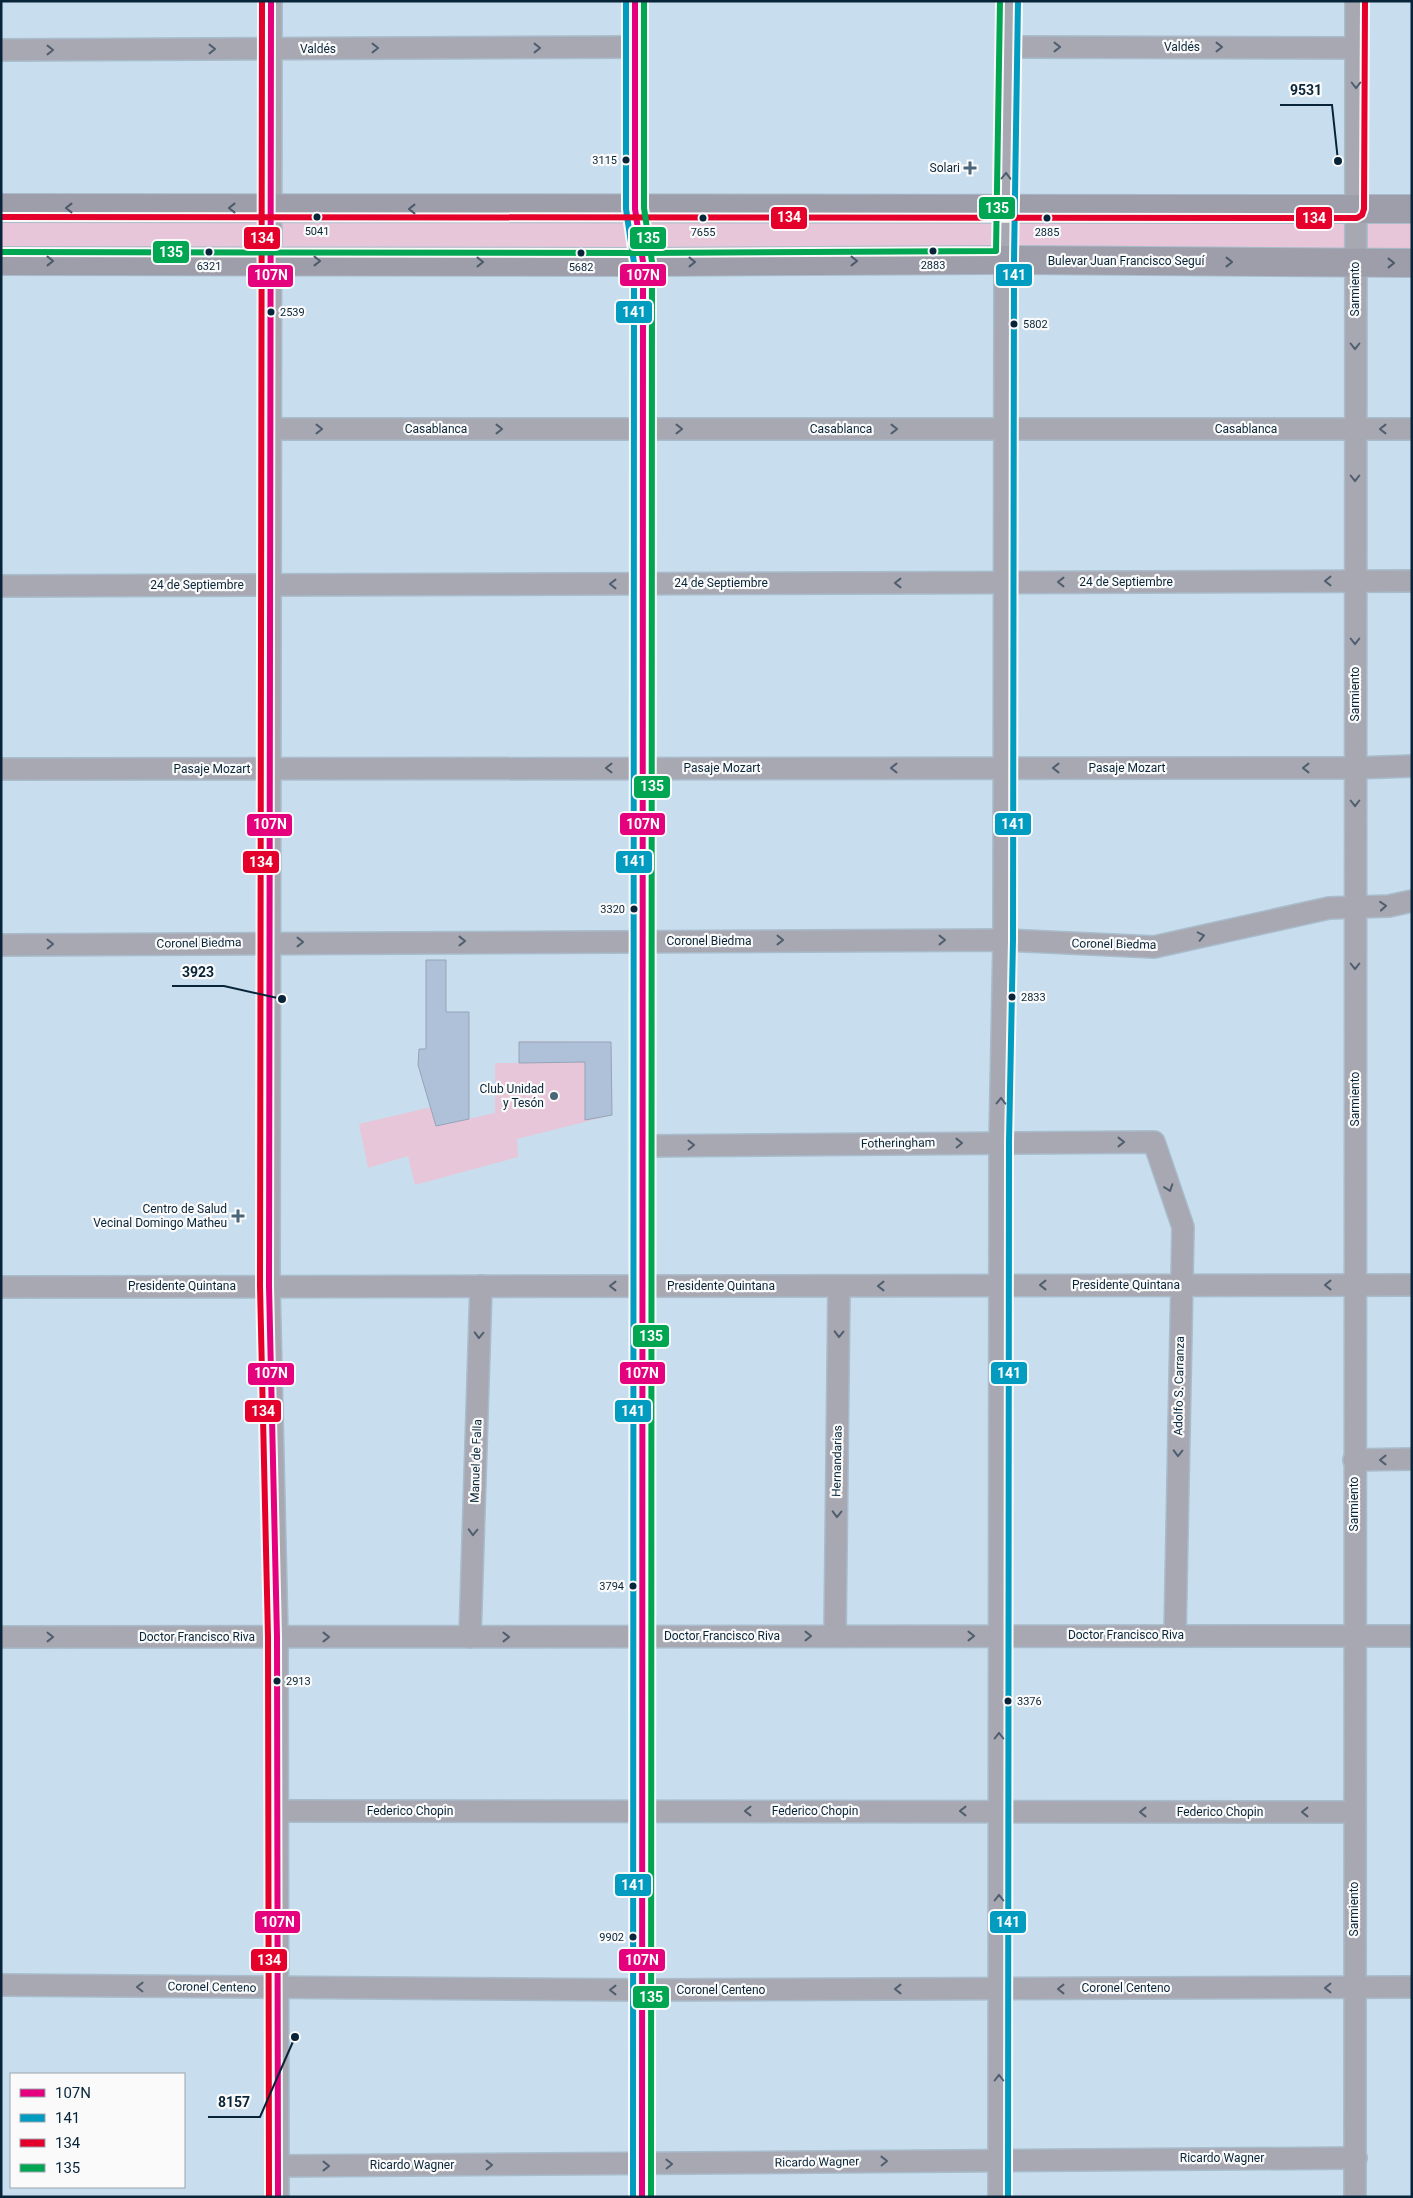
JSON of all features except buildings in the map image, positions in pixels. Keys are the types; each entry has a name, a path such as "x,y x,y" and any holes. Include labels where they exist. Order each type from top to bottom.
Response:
{"main road":[{"path":"1,208 1412,210"},
{"name":"Bulevar Juan Francisco Seguí","path":"1,261 643,262 1005,260 1412,263"}],"street":[{"path":"271,1 268,1286 277,1637 276,1988 278,2197"},
{"path":"635,1 636,209 643,262 642,2197"},
{"path":"999,2197 1000,1142 1004,940 1004,429 1009,1"},
{"name":"Sarmiento","path":"1355,2197 1356,1"},
{"name":"Valdés","path":"1008,47 1356,48"},
{"name":"Valdés","path":"1,50 635,48"},
{"name":"Casablanca","path":"270,429 1412,429"},
{"name":"24 de Septiembre","path":"1,586 1412,581"},
{"name":"Pasaje Mozart","path":"1,769 1355,768 1412,766"},
{"name":"Coronel Biedma","path":"1,945 269,942 1004,940 1154,947 1329,908 1389,906 1412,901"},
{"name":"Fotheringham","path":"642,1146 1154,1142"},
{"name":"Adolfo S. Carranza","path":"1154,1142 1183,1227 1180,1285 1175,1635"},
{"name":"Presidente Quintana","path":"1,1287 1412,1285"},
{"name":"Manuel de Falla","path":"470,1637 481,1286"},
{"name":"Hernandarias","path":"835,1636 839,1286"},
{"path":"1354,1460 1412,1460"},
{"name":"Doctor Francisco Riva","path":"1,1637 1412,1636"},
{"name":"Federico Chopin","path":"276,1811 1354,1812"},
{"name":"Coronel Centeno","path":"1,1985 642,1990 1412,1987"},
{"name":"Ricardo Wagner","path":"278,2166 642,2164 1000,2159 1356,2158"}],"shaded area":[{"path":"1,208 1412,209 1412,263 1,261"},
{"path":"519,1041 611,1042 612,1115 517,1139 518,1157 415,1185 408,1156 368,1168 359,1124 431,1107 436,1126 495,1113 495,1063 519,1063"}],"transit line":[{"name":"134","path":"262,1 260,1286 268,1637 269,2197"},
{"name":"107N","path":"271,1 269,1286 277,1637 278,2197"},
{"name":"141","path":"626,1 626,209 634,263 633,2197"},
{"name":"107N","path":"635,1 635,209 643,262 642,2197"},
{"name":"135","path":"644,1 644,208 652,262 651,2197"},
{"name":"135","path":"1,252 643,253 996,251 1000,1"},
{"name":"141","path":"1008,2197 1009,1142 1013,940 1014,260 1018,1"},
{"name":"134","path":"1,217 1357,218 1362,215 1364,209 1365,1"}],"place":[{"name":"3115","path":"626,160"},
{"name":"9531","path":"1338,161"},
{"name":"Solari","path":"970,168"},
{"name":"5041","path":"317,217"},
{"name":"7655","path":"703,218"},
{"name":"2885","path":"1047,218"},
{"name":"2883","path":"933,251"},
{"name":"6321","path":"209,252"},
{"name":"5682","path":"581,253"},
{"name":"2539","path":"271,312"},
{"name":"5802","path":"1014,324"},
{"name":"3320","path":"634,909"},
{"name":"2833","path":"1012,997"},
{"name":"3923","path":"282,999"},
{"name":"Club Unidad y Tesón","path":"554,1096"},
{"name":"Centro de Salud Vecinal Domingo Matheu","path":"238,1216"},
{"name":"3794","path":"633,1586"},
{"name":"2913","path":"277,1681"},
{"name":"3376","path":"1008,1701"},
{"name":"9902","path":"633,1937"},
{"name":"8157","path":"295,2037"}]}
